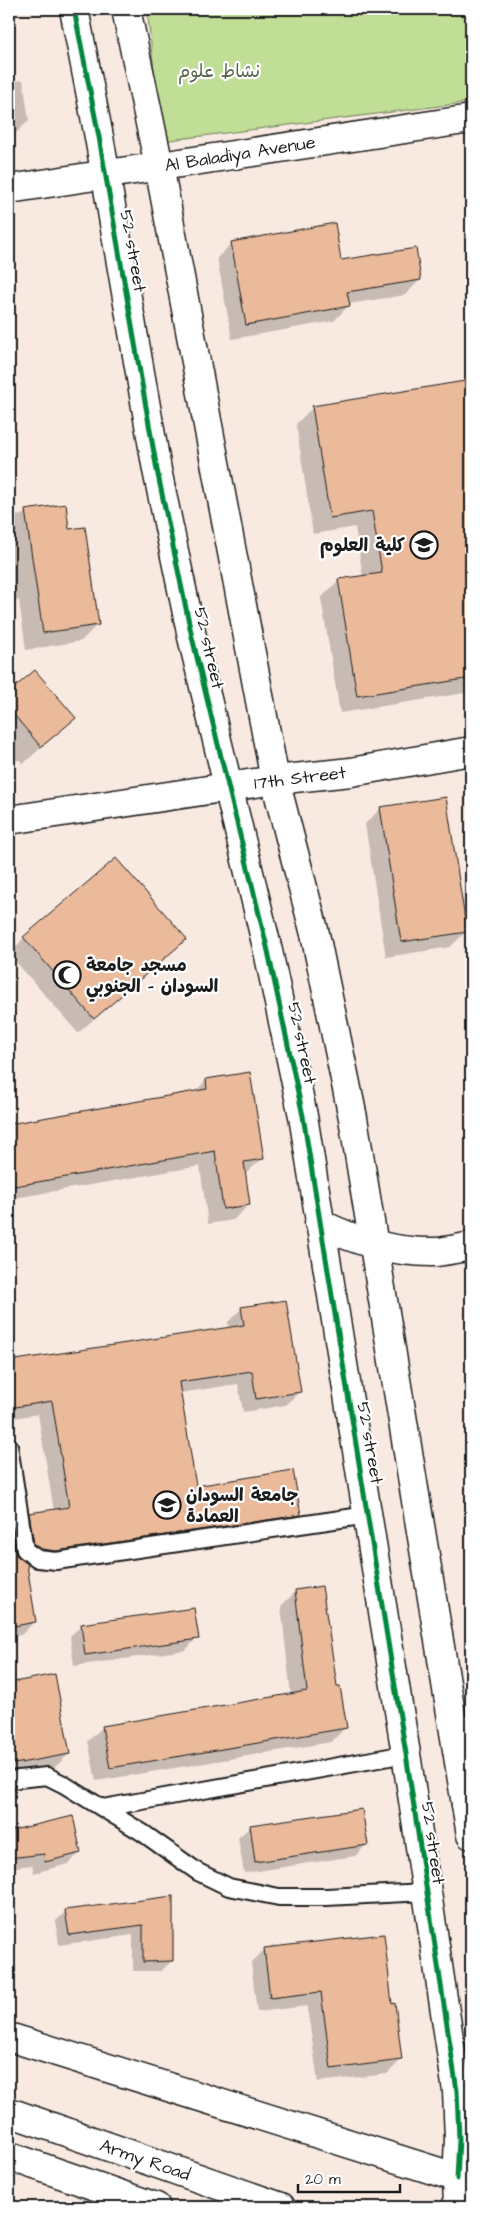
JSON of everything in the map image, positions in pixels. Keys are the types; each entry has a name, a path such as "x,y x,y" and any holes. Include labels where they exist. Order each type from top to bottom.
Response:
{"main road":[{"name":"52 street","path":"74,9 106,175 157,470 192,637 227,789 268,951 301,1106 406,1754 457,2091 459,2139 464,2180 458,2207"},
{"name":"52 street","path":"126,9 159,166 275,780 315,934 353,1118 469,1811 471,1836"},
{"name":"Al Baladiya Avenue","path":"9,189 471,119"},
{"name":"17th Street","path":"9,820 227,789 275,780 351,772 471,751"},
{"path":"319,1223 347,1237 407,1250 437,1252 471,1246"},
{"path":"9,2037 464,2180"},
{"name":"Army Road","path":"9,2112 281,2207"},
{"path":"9,2156 156,2207"}],"lane":[{"path":"9,1446 26,1550 38,1559 56,1561 368,1515"},
{"path":"103,1808 406,1754"},
{"path":"9,1780 47,1776 143,1833 198,1872 229,1887 279,1897 326,1897 426,1892"}],"green space":[{"name":"نشاط علوم","path":"147,9 471,9 471,102 162,141"}],"building":[{"path":"335,223 341,260 416,248 421,280 347,292 350,306 246,325 231,242"},
{"name":"كلية العلوم","path":"471,380 471,678 357,696 338,579 382,573 372,511 330,518 312,406"},
{"path":"66,504 69,529 85,527 99,625 43,633 25,510"},
{"path":"35,670 76,718 41,747 9,709 9,692"},
{"path":"446,797 467,932 401,942 380,807"},
{"path":"116,858 187,939 94,1019 23,937"},
{"path":"250,1072 264,1159 244,1162 250,1205 223,1209 215,1151 9,1187 9,1124 207,1089 206,1079"},
{"path":"286,1300 301,1392 256,1399 252,1371 179,1382 196,1486 293,1470 301,1515 56,1551 42,1549 34,1544 29,1513 69,1507 52,1401 9,1408 9,1361 244,1325 241,1307"},
{"path":"10,1516 16,1555 29,1565 27,1565 36,1622 9,1627"},
{"path":"322,1586 337,1686 340,1686 347,1728 110,1768 102,1726 307,1691 295,1590"},
{"path":"194,1608 199,1639 85,1655 81,1624"},
{"path":"55,1674 70,1754 9,1765 9,1683"},
{"path":"362,1809 368,1845 255,1862 250,1825"},
{"path":"73,1816 81,1853 45,1862 44,1854 9,1858 9,1831"},
{"path":"173,1896 173,1961 143,1962 143,1925 69,1935 65,1910"},
{"path":"384,1934 392,2004 395,2003 402,2060 331,2069 321,1992 270,1998 264,1948"}],"cycle path":[{"path":"74,9 99,137 157,470 192,637 268,951 303,1116 406,1754 457,2091 459,2139 457,2179"}],"place":[{"name":"كلية العلوم","path":"424,545"},
{"name":"مسجد جامعة السودان - الجنوبي","path":"67,975"},
{"name":"جامعة السودان العمادة","path":"167,1505"}]}
